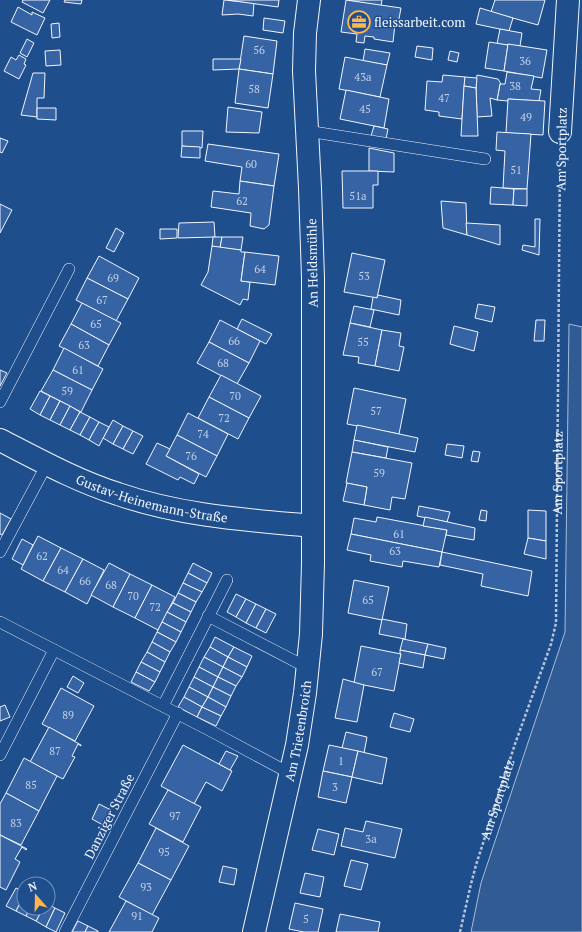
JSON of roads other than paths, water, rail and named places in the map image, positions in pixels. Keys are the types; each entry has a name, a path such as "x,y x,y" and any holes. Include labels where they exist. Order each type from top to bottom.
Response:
{"street":[{"name":"An Heldsmühle","path":"309,0 304,72 312,241 312,526"},
{"name":"Am Sportplatz","path":"560,132 568,0"},
{"name":"Gustav-Heinemann-Straße","path":"0,440 82,480 118,494 161,506 229,517 312,526"},
{"name":"Am Trietenbroich","path":"254,932 291,774 302,715 308,668 313,599 312,526"}],"lane":[{"path":"307,131 485,158"},
{"path":"0,402 69,269"},
{"path":"0,552 47,464"},
{"path":"163,706 227,580"},
{"path":"208,616 308,668"},
{"path":"0,622 178,713 291,774"},
{"path":"0,755 54,650"},
{"name":"Danziger Straße","path":"64,932 178,713"}],"place":[{"name":"fleissarbeit.com","path":"359,22"}]}
